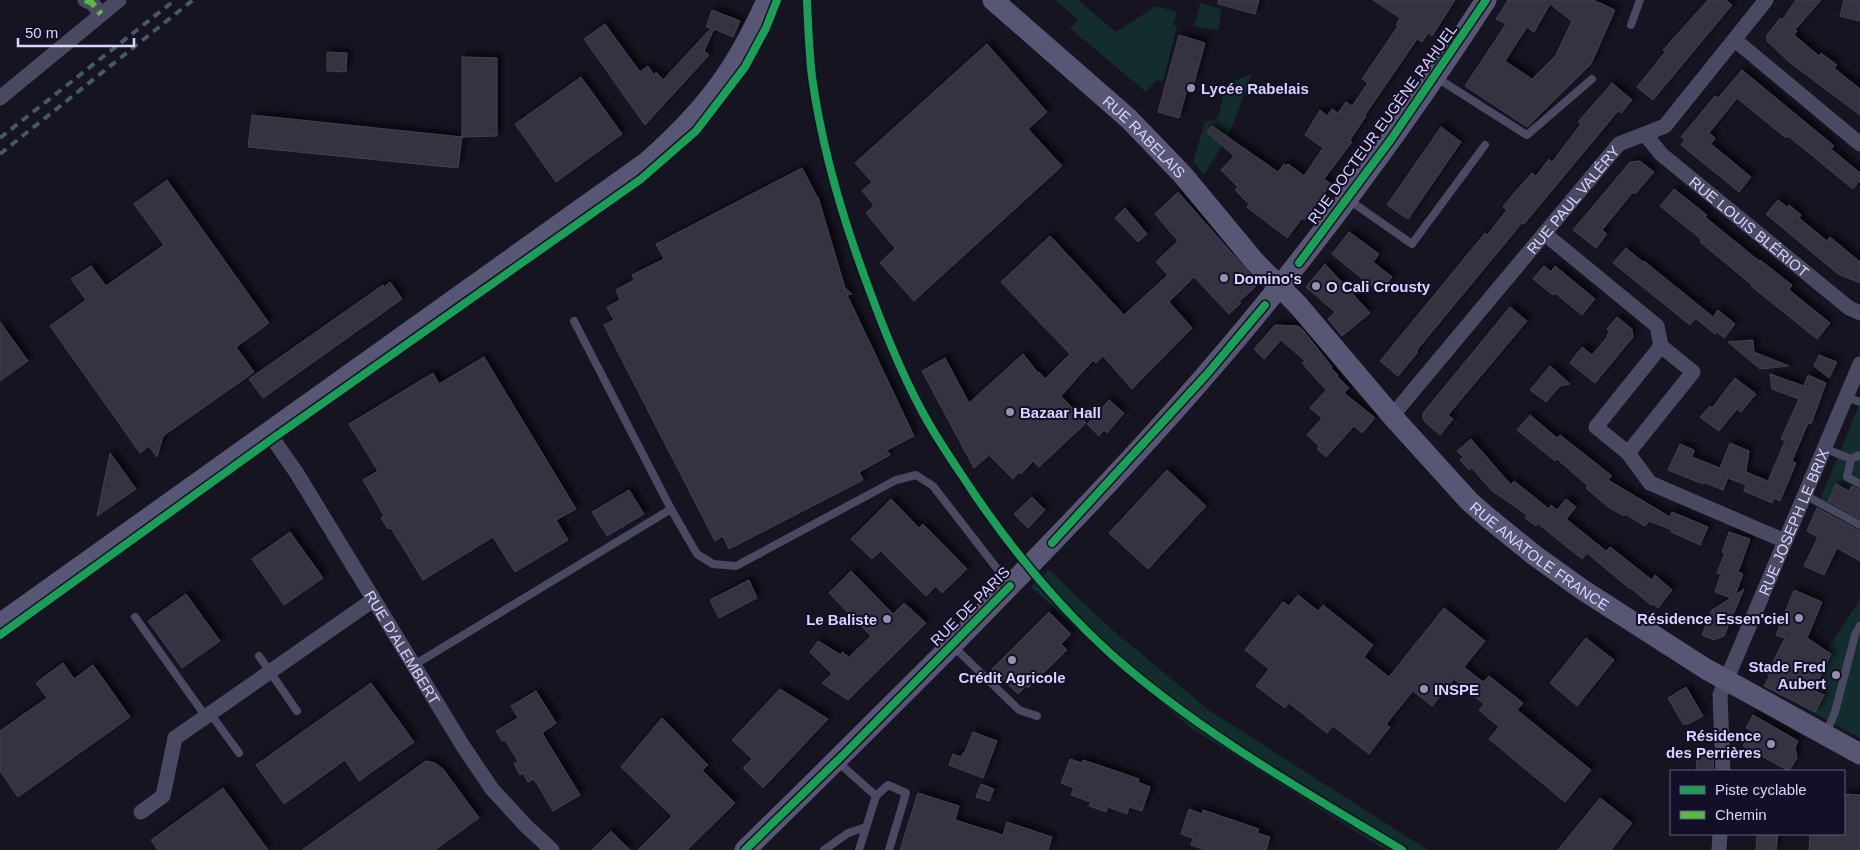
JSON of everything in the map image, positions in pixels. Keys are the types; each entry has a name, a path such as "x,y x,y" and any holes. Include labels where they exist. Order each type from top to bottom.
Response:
{"street":[{"path":"85,0 92,3 101,14"},
{"path":"0,98 119,0"},
{"path":"0,624 647,162 676,137 720,86 741,54 767,0"},
{"name":"RUE RABELAIS","path":"993,0 1129,119 1182,174 1255,262 1279,287"},
{"name":"RUE DOCTEUR EUGÈNE RAHUEL","path":"1279,287 1348,198 1435,77 1486,0"},
{"name":"RUE PAUL VALÉRY","path":"1392,416 1619,144 1665,126 1766,0"},
{"path":"1735,40 1860,144"},
{"name":"RUE LOUIS BLÉRIOT","path":"1645,134 1661,154 1849,308 1860,313"},
{"path":"1545,234 1657,326 1661,346 1693,372 1628,453"},
{"name":"RUE ANATOLE FRANCE","path":"1279,287 1304,312 1392,416 1469,501 1534,555 1583,590 1726,681 1860,754"},
{"name":"RUE DE PARIS","path":"745,850 837,761 1077,518 1207,374 1279,287"},
{"path":"1661,346 1596,427 1628,453 1650,483 1785,541"},
{"name":"RUE JOSEPH LE BRIX","path":"1723,770 1720,695 1824,448 1853,399 1860,364"},
{"name":"RUE D'ALEMBERT","path":"268,432 296,472 463,746 492,789 526,826 552,850"},
{"path":"141,812 163,796 175,738 373,600"},
{"path":"1719,850 1720,835"}],"lane":[{"path":"1631,26 1640,0"},
{"path":"1435,77 1527,135 1592,79"},
{"path":"1348,198 1412,244 1485,145"},
{"path":"574,321 696,554 713,564 736,566 896,480 916,475 933,486 1010,586"},
{"path":"1824,448 1851,459 1860,455"},
{"path":"1851,459 1847,477 1860,484"},
{"path":"1805,495 1860,525"},
{"path":"414,665 671,509"},
{"path":"135,617 239,754"},
{"path":"1826,735 1860,626"},
{"path":"952,645 1019,710 1037,716"},
{"path":"258,656 297,711"},
{"path":"837,761 876,796"},
{"path":"860,850 876,796 888,785 906,793 889,850"},
{"path":"824,850 848,833 866,827"}],"green space":[{"path":"1056,0 1078,0 1116,32 1156,6 1177,12 1173,24 1177,27 1163,81 1156,81 1146,92 1070,28 1078,20"},
{"path":"1200,3 1221,9 1219,30 1194,26"},
{"path":"1252,74 1228,137 1204,174 1193,162 1205,122 1218,118 1226,84"},
{"path":"1860,403 1860,561 1807,531"},
{"path":"1049,570 1109,627 1210,711 1428,850 1385,850 1191,728 1031,587"},
{"name":"Stade Fred Aubert","path":"1860,599 1860,738 1794,702"}],"building":[{"path":"1218,0 1259,0 1255,14 1218,4"},
{"path":"1373,0 1455,0 1432,36 1428,33 1422,42 1417,39 1365,115 1350,140 1352,142 1324,179 1331,184 1304,220 1302,218 1287,238 1247,207 1249,204 1235,190 1238,187 1221,170 1234,156 1207,132 1212,126 1278,172 1284,164 1287,166 1288,164 1304,176 1323,148 1305,135 1320,110 1327,116 1332,109 1338,113 1346,102 1352,106 1368,83 1362,79 1398,26 1396,25 1400,18"},
{"path":"1508,0 1593,0 1615,10 1591,64 1527,127 1465,86 1506,24 1496,19","holes":["1550,4 1572,21 1556,55 1532,79 1505,61 1527,27 1534,32"]},
{"path":"1708,0 1726,0 1732,5 1653,100 1637,87 1665,52 1663,50"},
{"path":"1796,0 1821,0 1795,30 1797,31 1794,35 1819,56 1821,53 1837,65 1834,68 1860,89 1860,115 1789,62 1767,41 1767,35 1780,18 1782,20"},
{"path":"1844,0 1860,0 1860,21 1840,16"},
{"path":"712,10 740,21 733,37 714,29 704,51 709,55 645,125 584,39 605,24 640,72 648,66 654,75 656,72 663,80 711,28 706,27"},
{"path":"1179,35 1205,43 1194,83 1189,82 1179,118 1158,112"},
{"path":"987,44 1047,112 1028,129 1062,166 914,301 880,263 895,248 866,213 874,205 862,191 872,182 855,163"},
{"path":"327,52 347,53 346,72 327,71"},
{"path":"462,57 497,58 497,136 462,137"},
{"path":"1742,70 1834,146 1831,149 1860,173 1860,180 1853,189 1788,136 1786,138 1737,98 1709,133 1715,138 1711,144 1751,177 1739,192 1681,145 1685,140 1681,137 1715,96 1718,98"},
{"path":"581,77 622,134 556,182 515,124"},
{"path":"1612,83 1632,100 1621,113 1618,111 1524,224 1522,223 1416,351 1418,352 1398,376 1380,361 1485,233 1487,235 1507,210 1503,207 1515,192 1532,173 1536,176 1549,159 1552,162 1581,124 1578,122"},
{"path":"252,115 462,137 458,168 248,147"},
{"path":"1441,127 1461,142 1408,219 1387,205"},
{"path":"1640,161 1654,172 1635,194 1633,192 1602,230 1607,234 1596,248 1573,230 1630,162"},
{"path":"802,168 818,197 845,288 852,294 847,295 914,436 887,450 890,455 859,472 863,480 729,549 723,536 715,541 604,325 614,320 607,307 620,300 616,290 634,280 632,275 664,259 656,244"},
{"path":"167,180 269,323 236,347 254,372 163,436 157,457 149,446 140,453 50,326 86,300 71,279 91,266 106,286 164,245 134,204"},
{"path":"1674,189 1759,261 1792,285 1789,290 1830,323 1817,339 1751,286 1700,242 1702,240 1660,206"},
{"path":"1178,192 1253,277 1251,279 1257,285 1229,314 1194,277 1169,302 1192,328 1132,389 1103,356 1096,363 1093,360 1061,396 1086,423 1039,467 1033,461 1021,474 1019,472 1013,479 989,455 974,468 922,371 945,358 969,403 1023,354 1045,379 1070,354 1001,282 1050,236 1124,315 1168,275 1156,262 1178,241 1155,214"},
{"path":"1778,200 1787,207 1789,205 1801,215 1799,218 1827,241 1830,237 1860,262 1860,283 1838,274 1766,214"},
{"path":"1125,208 1147,234 1138,242 1115,218"},
{"path":"1349,232 1379,254 1373,262 1392,277 1379,292 1332,254"},
{"path":"1626,248 1713,317 1718,310 1735,324 1724,338 1717,332 1715,334 1695,318 1690,325 1613,263"},
{"path":"1325,264 1370,313 1342,336 1328,319 1335,312 1306,287"},
{"path":"1544,266 1551,272 1555,266 1595,299 1582,315 1555,293 1553,295 1533,279"},
{"path":"390,282 402,299 263,398 249,379"},
{"path":"1510,307 1527,321 1448,415 1453,419 1440,435 1425,422 1423,413"},
{"path":"1617,317 1632,329 1633,337 1595,383 1570,363 1582,347 1592,355 1608,336 1609,332 1607,329"},
{"path":"0,322 28,361 0,381"},
{"path":"1275,325 1298,326 1303,330 1337,376 1349,388 1344,393 1375,418 1362,433 1354,426 1326,457 1317,449 1319,446 1307,435 1322,418 1310,408 1326,390 1302,363 1305,361 1281,340 1264,359 1254,349"},
{"path":"1753,340 1754,352 1789,366 1760,369 1728,342"},
{"path":"1819,355 1837,362 1829,378 1814,366"},
{"path":"484,357 576,509 556,520 568,540 515,572 493,537 423,580 391,528 388,529 381,518 384,516 363,480 378,471 349,424 433,373 439,384"},
{"path":"1550,366 1570,384 1560,386 1546,402 1530,390"},
{"path":"1770,374 1804,386 1808,375 1826,383 1811,424 1808,423 1792,461 1796,463 1780,501 1774,498 1772,503 1744,491 1746,485 1728,478 1723,490 1668,470 1680,444 1694,450 1692,457 1720,468 1730,443 1749,451 1746,472 1768,481 1785,441 1781,439 1799,399 1772,389"},
{"path":"1735,378 1756,394 1741,412 1737,409 1719,431 1700,417 1710,406 1712,408"},
{"path":"1109,400 1124,413 1107,433 1104,430 1099,436 1087,424"},
{"path":"1530,415 1557,438 1560,435 1612,476 1608,480 1670,517 1672,512 1708,527 1700,545 1671,532 1672,530 1649,521 1645,526 1625,514 1624,516 1608,507 1586,488 1588,486 1557,459 1555,461 1517,430"},
{"path":"1471,439 1511,485 1514,481 1549,509 1551,505 1557,510 1566,499 1576,507 1566,519 1606,551 1610,547 1652,580 1655,575 1672,590 1658,608 1630,589 1587,553 1582,559 1537,523 1536,526 1525,518 1527,515 1491,490 1472,468 1469,470 1460,460 1463,457 1457,451"},
{"path":"110,453 136,489 97,516"},
{"path":"1167,470 1206,506 1148,569 1109,533"},
{"path":"1836,484 1849,491 1852,486 1860,490 1860,519 1828,501"},
{"path":"629,490 644,514 607,536 592,512"},
{"path":"1032,497 1045,510 1028,528 1014,514"},
{"path":"891,499 919,528 923,524 967,569 942,593 936,586 926,596 881,551 872,559 851,539"},
{"path":"1817,508 1860,531 1860,561 1837,548 1824,575 1804,566 1818,537 1807,531"},
{"path":"290,532 323,578 284,605 252,559"},
{"path":"1729,532 1750,539 1738,572 1743,574 1735,595 1744,589 1724,636 1714,640 1702,635 1712,610 1731,598 1715,592 1721,574 1717,573 1725,553 1722,552"},
{"name":"Le Baliste","path":"851,571 893,614 904,603 926,623 848,700 822,683 832,674 810,652 818,641 841,655 842,652 849,657 871,636 829,593"},
{"path":"749,580 757,598 719,618 710,600"},
{"path":"1794,590 1822,602 1807,638 1831,654 1813,690 1824,695 1815,712 1764,686 1770,675 1767,674 1785,638 1776,635"},
{"path":"186,594 220,641 182,668 148,621"},
{"path":"1298,595 1318,611 1323,605 1373,645 1364,657 1389,677 1444,608 1485,641 1464,667 1483,682 1489,676 1523,703 1517,710 1591,770 1565,802 1489,739 1499,727 1479,710 1484,704 1454,679 1432,706 1413,691 1386,724 1390,727 1369,754 1333,726 1327,733 1289,703 1285,708 1256,686 1269,669 1245,650 1283,602 1289,606"},
{"path":"1049,612 1071,634 1061,644 1067,650 1028,688 1026,686 1018,694 992,669"},
{"path":"1586,638 1614,660 1577,706 1550,683"},
{"path":"63,663 74,679 93,665 130,717 18,797 0,771 0,731 47,698 36,683"},
{"path":"371,683 414,742 359,781 345,760 284,804 256,765"},
{"path":"1686,687 1703,716 1688,724 1683,724 1668,698"},
{"path":"780,689 828,719 763,788 743,768 752,759 732,740"},
{"path":"536,691 556,723 542,733 580,795 553,811 534,779 528,782 523,773 520,775 514,764 518,761 505,740 502,741 496,731 518,718 511,706"},
{"name":"Résidence des Perrières","path":"1753,715 1798,741 1795,748 1797,758 1790,770 1743,746 1752,731 1746,728"},
{"path":"662,718 708,765 702,770 735,803 687,850 638,850 672,816 621,767"},
{"path":"973,732 997,741 983,778 949,765 953,754 961,757 965,752"},
{"path":"1697,756 1713,758 1714,770 1696,770"},
{"path":"1070,759 1082,763 1083,760 1139,779 1138,782 1150,787 1142,811 1129,807 1127,814 1108,807 1106,812 1089,806 1091,802 1071,795 1074,788 1061,783"},
{"path":"426,761 435,763 443,769 479,818 435,850 302,850"},
{"path":"981,784 994,789 989,801 976,797"},
{"path":"223,788 268,850 158,850 151,840"},
{"path":"918,793 959,806 955,820 1003,835 1007,822 1052,837 1048,850 900,850"},
{"path":"1845,794 1860,795 1860,850 1809,850 1810,835 1845,835"},
{"path":"1600,798 1632,823 1611,850 1558,850"},
{"path":"1189,809 1202,814 1203,810 1259,829 1257,833 1270,837 1266,850 1205,850 1191,845 1193,838 1181,834"},
{"path":"611,831 630,850 592,850"},
{"path":"1757,835 1778,835 1776,850 1756,850"}],"railway":[{"path":"0,138 175,0"},
{"path":"0,154 193,0"}],"marked path":[{"path":"85,0 92,3 101,14"}],"cycle path":[{"path":"0,635 272,439 641,179 696,131 745,67 766,28 777,0"},
{"path":"807,0 812,77 820,125 838,197 861,267 889,342 914,396 941,443 988,514 1020,557 1073,617 1091,636 1145,682 1252,759 1402,850"},
{"path":"1299,263 1392,138 1486,0"},
{"path":"1052,543 1207,374 1265,305"},
{"path":"745,850 843,755 1010,586"}],"place":[{"name":"Lycée Rabelais","path":"1191,88"},
{"name":"Domino's","path":"1224,278"},
{"name":"O Cali Crousty","path":"1316,286"},
{"name":"Bazaar Hall","path":"1010,412"},
{"name":"Résidence Essen'ciel","path":"1799,618"},
{"name":"Le Baliste","path":"887,619"},
{"name":"Crédit Agricole","path":"1012,660"},
{"name":"Stade Fred Aubert","path":"1836,675"},
{"name":"INSPE","path":"1424,689"},
{"name":"Résidence des Perrières","path":"1771,744"}]}
